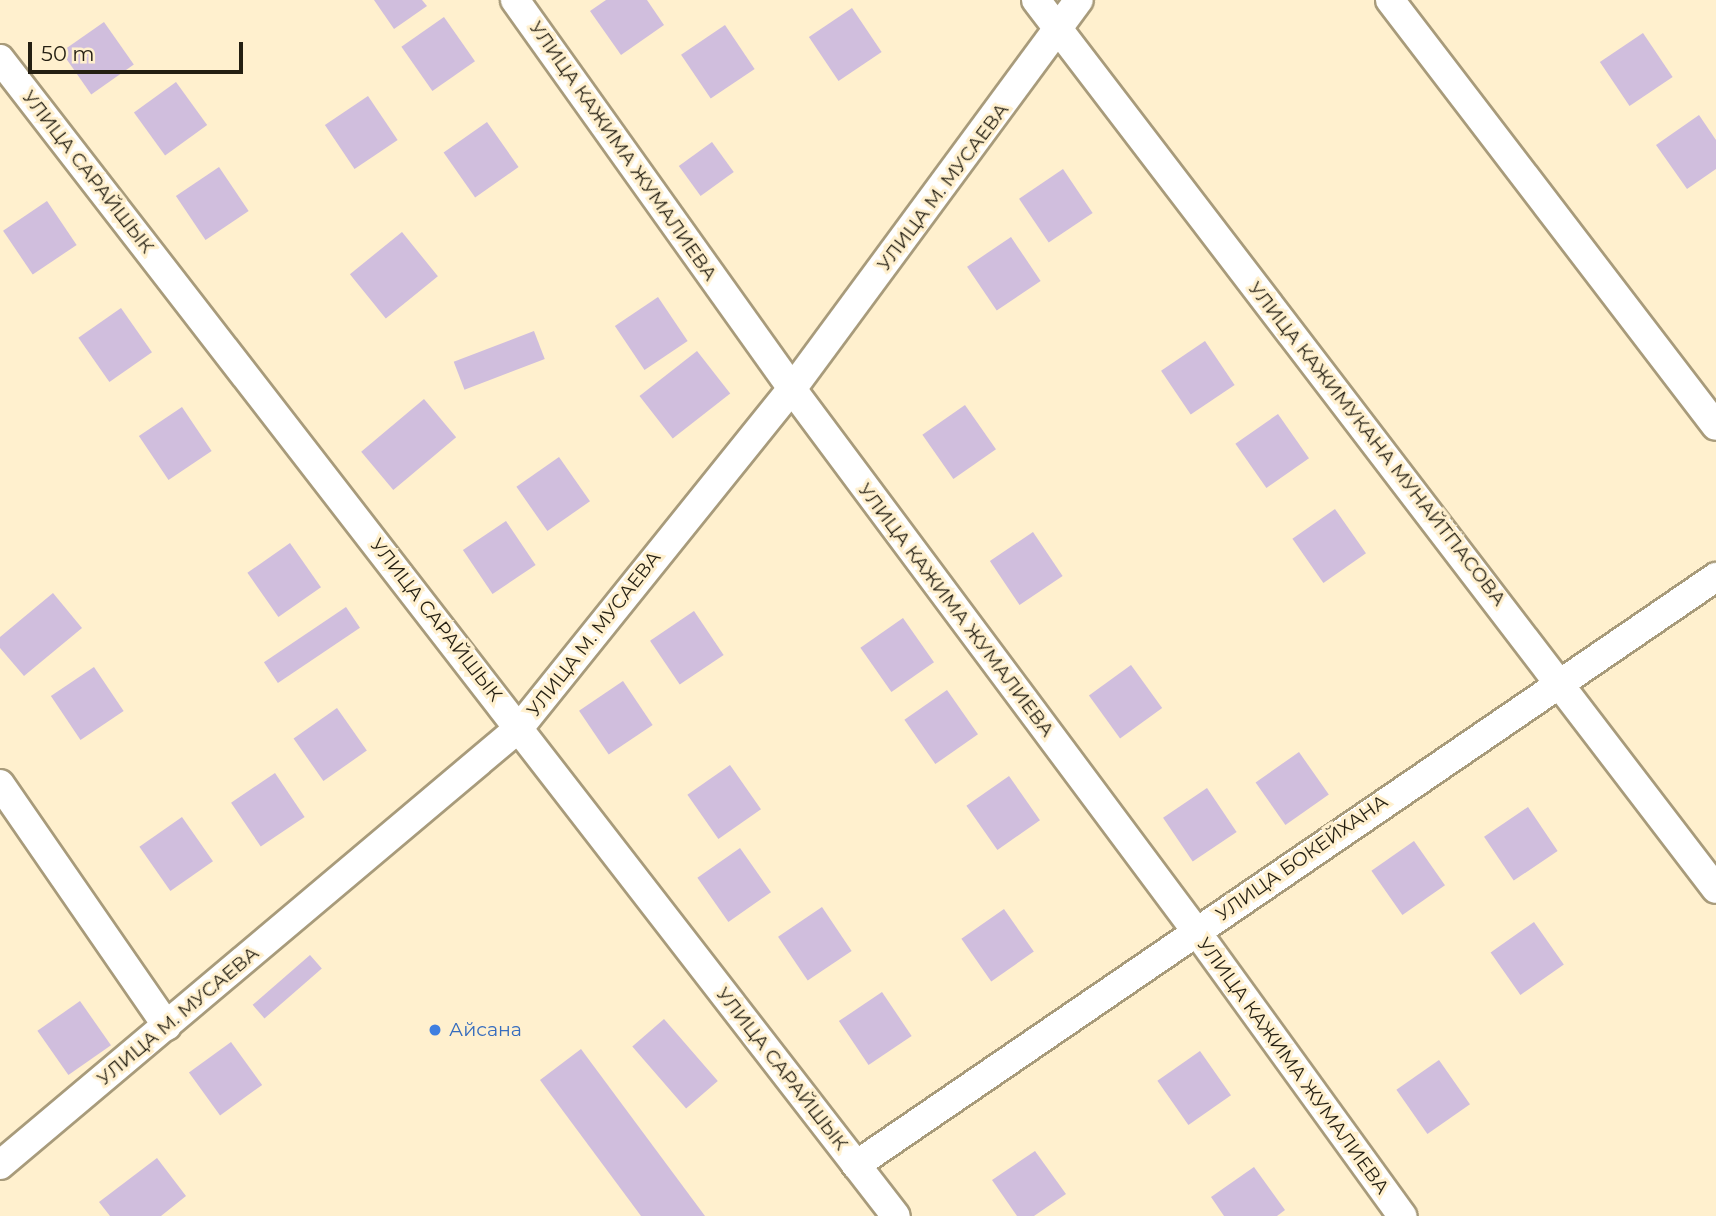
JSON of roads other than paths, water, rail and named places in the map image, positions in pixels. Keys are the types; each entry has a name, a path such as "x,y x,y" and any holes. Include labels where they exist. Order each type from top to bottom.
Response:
{"street":[{"name":"УЛИЦА КАЖИМА ЖУМАЛИЕВА","path":"515,0 792,389 1196,931 1402,1216"},
{"name":"УЛИЦА КАЖИМУКАНА МУНАЙТПАСОВА","path":"1036,0 1058,32 1561,680 1716,889"},
{"name":"УЛИЦА М. МУСАЕВА","path":"0,1165 519,728 792,389 1079,0"},
{"path":"1390,0 1716,426"},
{"name":"УЛИЦА САРАЙШЫК","path":"0,59 896,1216"},
{"name":"УЛИЦА БОКЕЙХАНА","path":"856,1165 1561,680 1716,578"},
{"path":"0,784 167,1026"}],"place":[{"name":"Айсана","path":"435,1030"}]}
